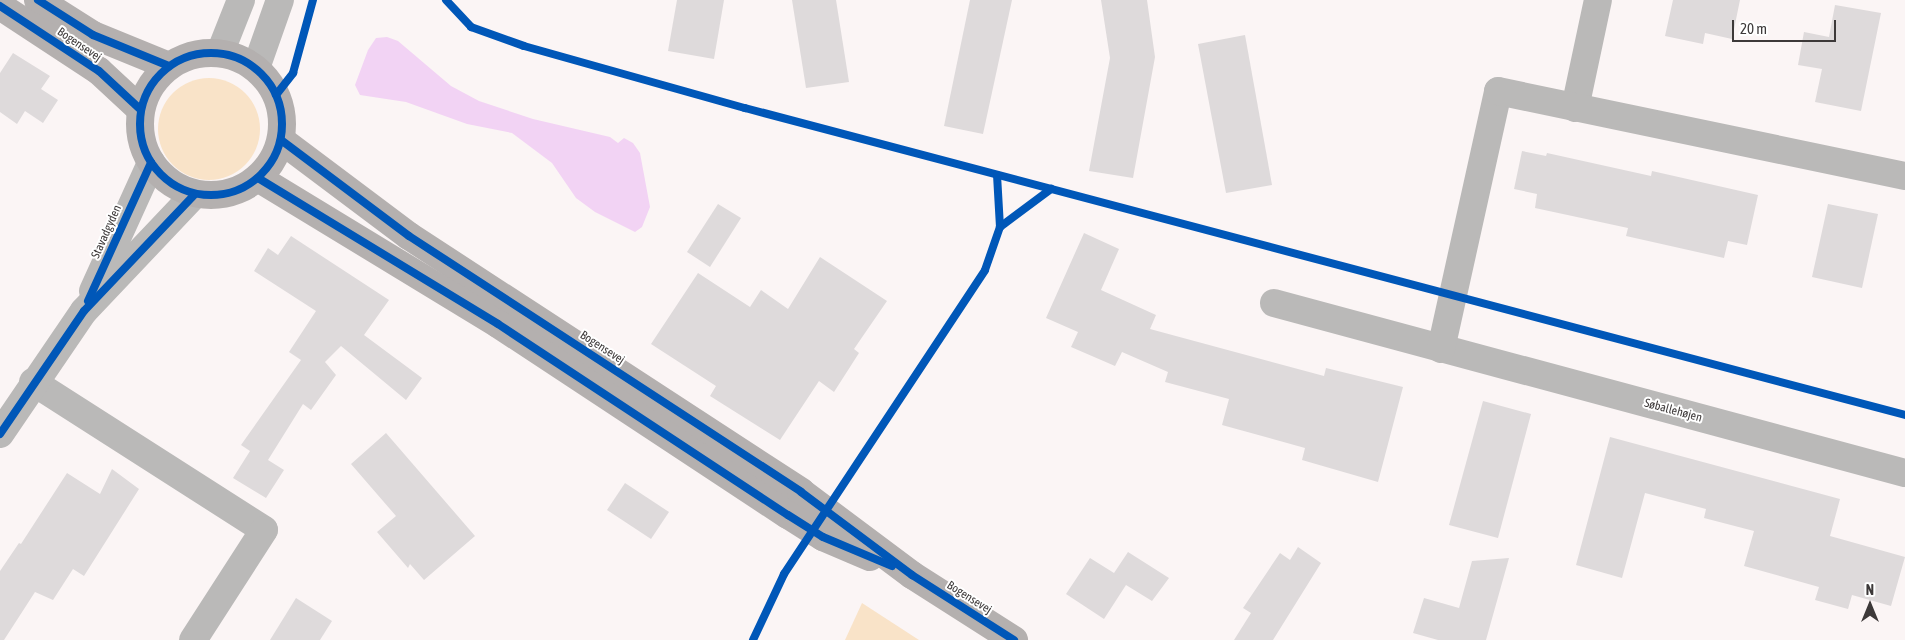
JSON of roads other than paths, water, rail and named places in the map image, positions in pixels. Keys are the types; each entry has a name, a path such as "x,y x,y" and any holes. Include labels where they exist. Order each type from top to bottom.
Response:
{"main road":[{"name":"Bogensevej","path":"38,0 93,35 169,66"},
{"name":"Bogensevej","path":"0,6 99,71 140,110"},
{"path":"220,53 239,58 256,68 276,95 282,118 281,140 272,161 258,178 239,190 217,195 195,194 163,177 151,163 139,129 140,110 151,86 169,66 185,57 220,53"},
{"name":"Bogensevej","path":"281,140 409,236 801,492 912,575 1014,640"},
{"name":"Bogensevej","path":"258,178 498,324 788,516 823,537 912,575"}],"street":[{"path":"220,53 241,0"},
{"path":"256,68 280,0"},
{"path":"1575,108 1598,0"},
{"path":"1441,349 1498,91 1905,176"},
{"name":"Stavadgyden","path":"84,311 151,163"},
{"name":"Stavadgyden","path":"0,434 33,382 84,311 195,194"},
{"name":"Søballehøjen","path":"1274,302 1441,349 1905,473"},
{"path":"33,382 264,530 193,640"}]}
